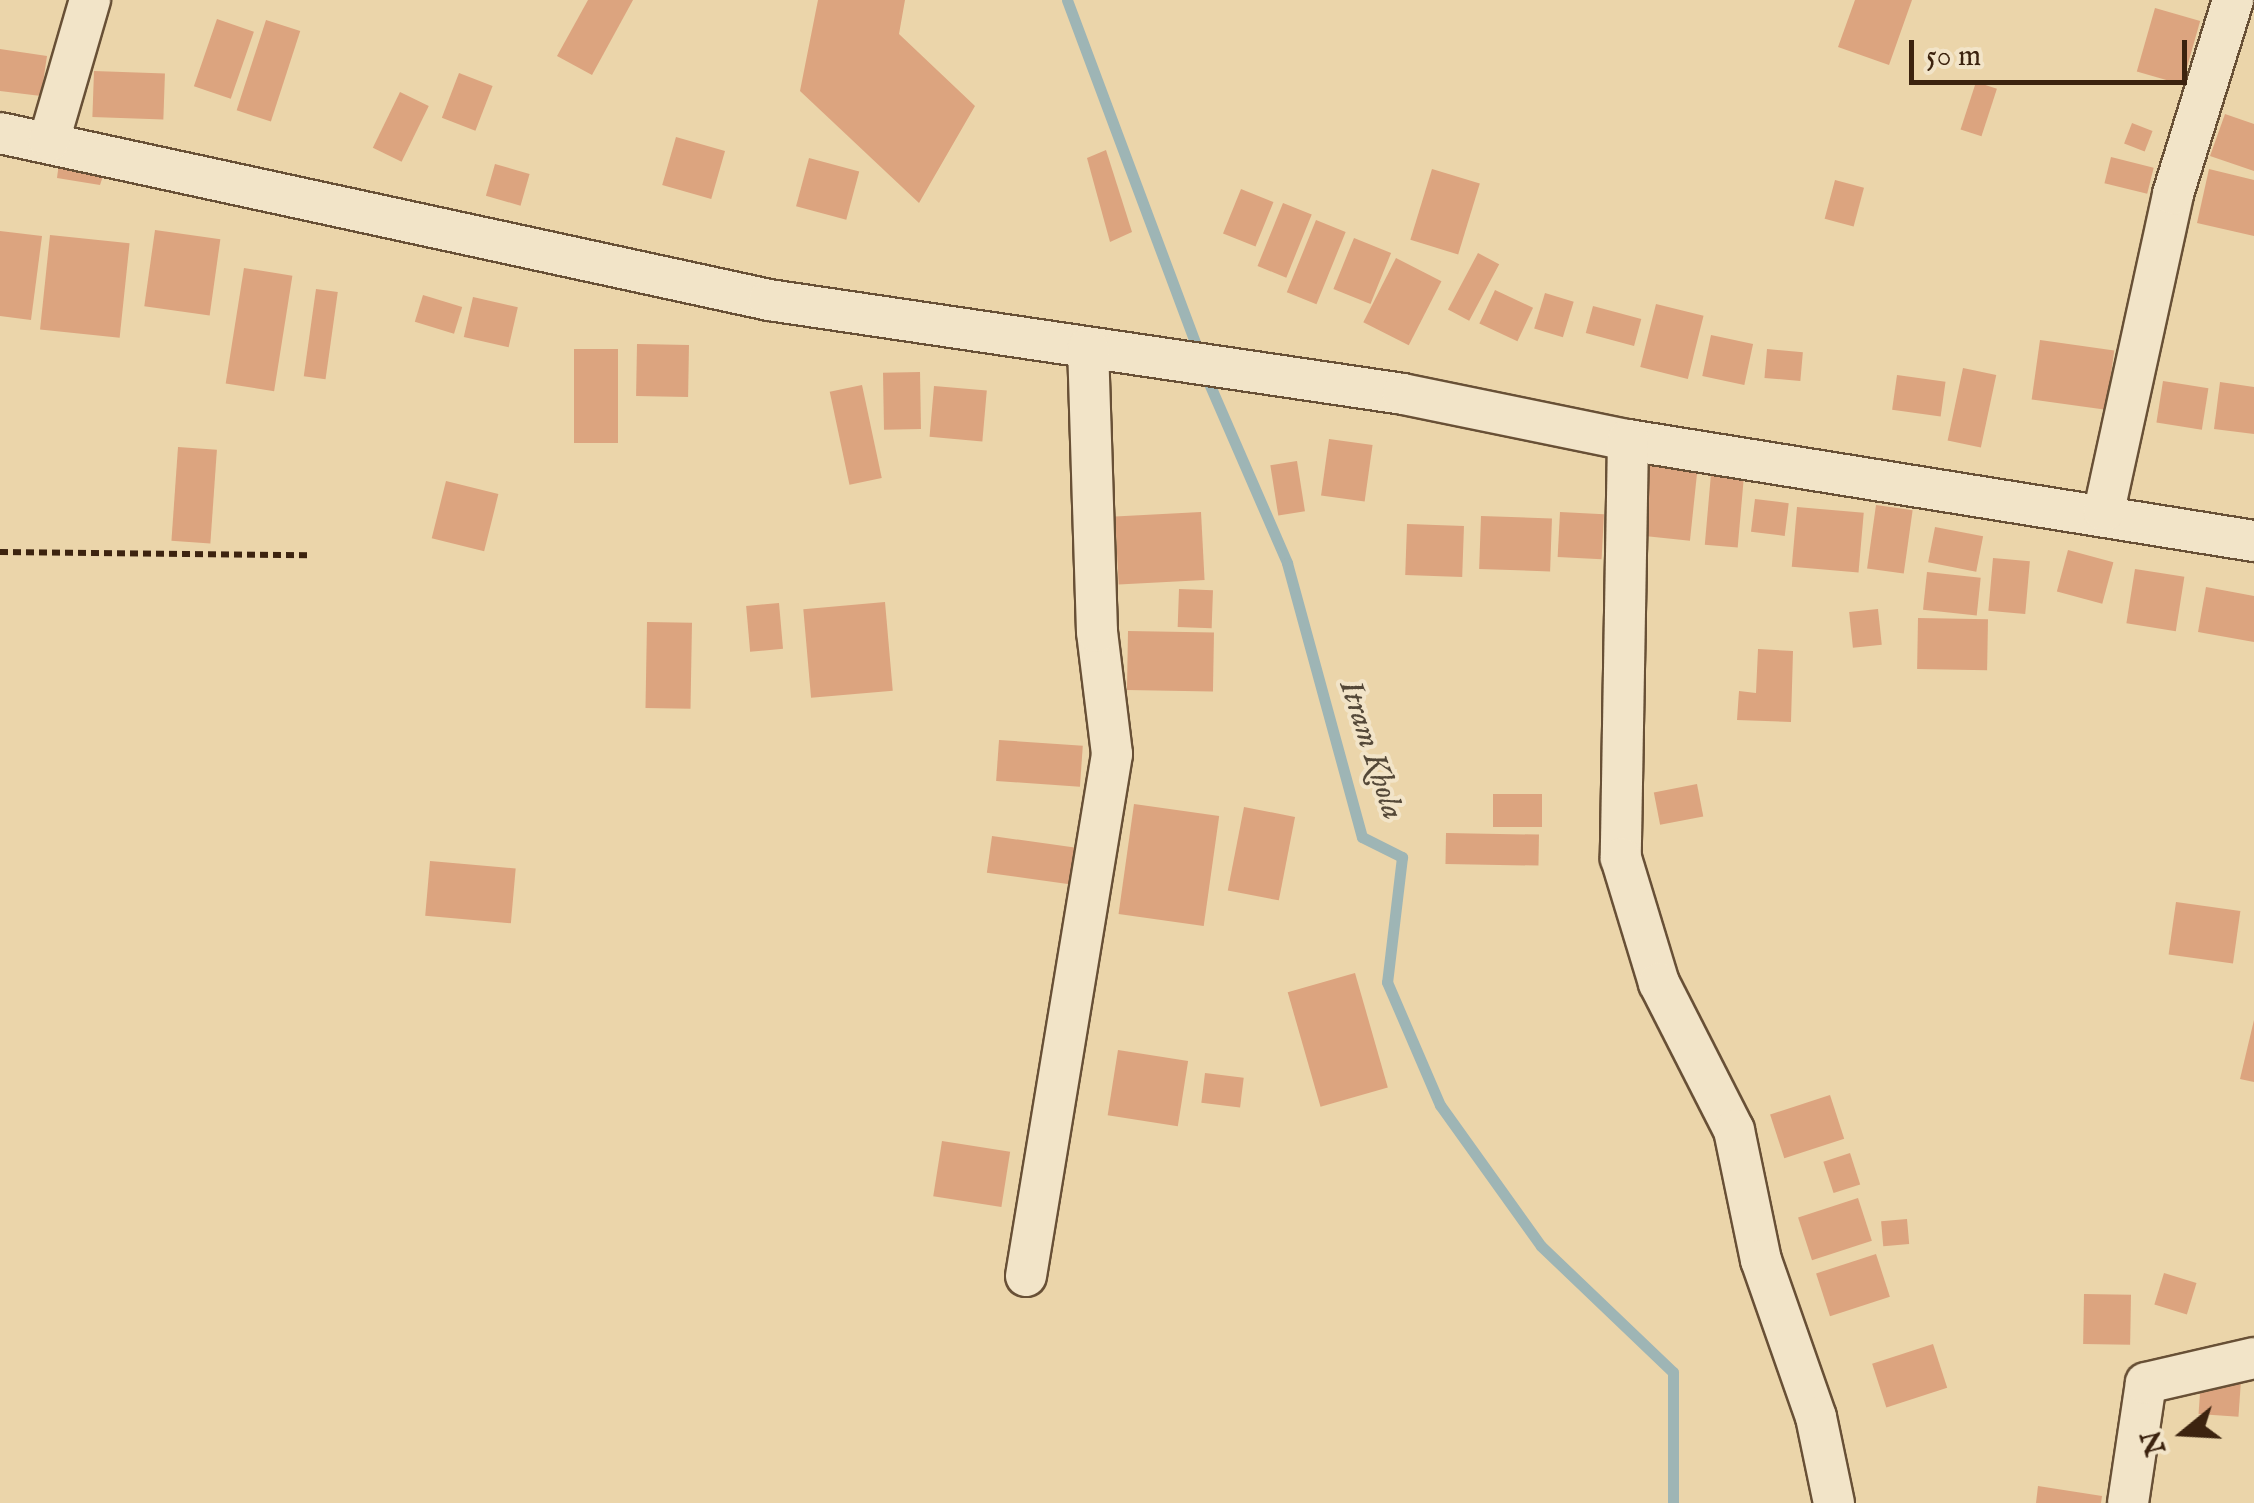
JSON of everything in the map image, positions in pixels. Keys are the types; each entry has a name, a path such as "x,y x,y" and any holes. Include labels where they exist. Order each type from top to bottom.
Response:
{"street":[{"path":"49,141 90,0"},
{"path":"2104,511 2174,194 2233,0"},
{"path":"0,133 768,300 1403,394 1628,440 2104,511 2254,541"},
{"path":"1026,1276 1112,754 1098,632 1088,348"},
{"path":"1628,440 1621,858 1659,983 1734,1130 1762,1260 1834,1503"},
{"path":"2128,1503 2146,1383 2254,1358"}],"path":[{"path":"0,552 312,555"}],"building":[{"path":"588,0 633,0 592,75 557,56"},
{"path":"818,0 905,0 899,34 975,106 919,203 800,91"},
{"path":"1855,0 1912,0 1889,65 1838,47"},
{"path":"2155,8 2200,21 2182,84 2137,71"},
{"path":"217,19 254,32 231,99 194,86"},
{"path":"266,20 300,31 271,121 237,110"},
{"path":"0,49 47,56 41,96 0,91"},
{"path":"94,71 165,73 163,119 92,117"},
{"path":"459,73 493,86 475,131 442,118"},
{"path":"1976,82 1997,89 1981,136 1961,130"},
{"path":"400,92 429,106 402,162 373,148"},
{"path":"2225,114 2254,124 2254,171 2210,156"},
{"path":"2132,123 2153,131 2145,151 2124,144"},
{"path":"676,137 725,151 711,199 662,185"},
{"path":"1106,150 1132,232 1110,242 1087,158"},
{"path":"60,155 107,164 100,185 57,178"},
{"path":"2111,157 2154,168 2147,194 2104,183"},
{"path":"809,158 859,171 846,220 796,206"},
{"path":"495,164 530,174 521,206 486,196"},
{"path":"1432,169 1480,184 1458,254 1410,240"},
{"path":"2209,169 2254,180 2254,236 2197,223"},
{"path":"1835,180 1864,188 1854,226 1825,219"},
{"path":"1241,189 1273,202 1255,247 1223,234"},
{"path":"1283,203 1312,215 1286,278 1258,266"},
{"path":"1316,220 1346,232 1316,304 1287,292"},
{"path":"155,230 220,239 210,315 144,306"},
{"path":"0,231 42,236 31,320 0,316"},
{"path":"50,235 130,243 120,338 40,329"},
{"path":"1354,238 1391,253 1370,304 1333,289"},
{"path":"1478,253 1499,264 1469,321 1448,310"},
{"path":"1396,258 1441,281 1409,345 1363,322"},
{"path":"244,268 292,276 274,391 226,384"},
{"path":"316,289 338,292 326,379 304,376"},
{"path":"1495,290 1533,308 1517,341 1479,324"},
{"path":"1545,293 1574,302 1563,337 1534,328"},
{"path":"423,295 462,307 454,334 415,322"},
{"path":"473,297 518,307 509,347 464,337"},
{"path":"1656,304 1704,316 1688,379 1640,367"},
{"path":"1593,306 1641,319 1634,346 1586,333"},
{"path":"1711,335 1753,344 1744,385 1702,376"},
{"path":"2040,340 2114,350 2106,410 2032,399"},
{"path":"637,344 689,345 688,397 636,396"},
{"path":"574,349 618,349 618,443 574,443"},
{"path":"1767,349 1803,352 1800,381 1764,378"},
{"path":"1963,368 1996,375 1981,447 1948,440"},
{"path":"920,372 921,429 884,430 883,373"},
{"path":"1897,375 1946,382 1941,416 1892,410"},
{"path":"2163,381 2208,388 2202,430 2156,422"},
{"path":"2220,382 2254,387 2254,434 2214,429"},
{"path":"862,385 882,478 849,485 830,392"},
{"path":"934,386 987,391 982,441 930,437"},
{"path":"1329,439 1373,445 1365,502 1321,495"},
{"path":"178,447 217,450 210,543 171,541"},
{"path":"1297,461 1305,511 1278,516 1270,465"},
{"path":"1638,461 1698,467 1690,541 1630,535"},
{"path":"1711,474 1744,477 1738,548 1705,545"},
{"path":"446,481 498,494 484,551 432,538"},
{"path":"1755,499 1789,503 1785,536 1751,532"},
{"path":"1876,505 1913,510 1904,574 1867,568"},
{"path":"1797,507 1864,513 1859,573 1792,567"},
{"path":"1201,512 1205,580 1119,584 1115,517"},
{"path":"1560,512 1604,514 1602,559 1558,557"},
{"path":"1481,516 1552,518 1550,571 1479,569"},
{"path":"1407,524 1464,526 1462,577 1405,575"},
{"path":"1935,527 1983,536 1976,572 1928,562"},
{"path":"2068,550 2113,562 2102,604 2057,592"},
{"path":"1993,558 2030,561 2025,614 1988,611"},
{"path":"2135,569 2184,577 2176,631 2126,623"},
{"path":"1927,572 1981,578 1977,615 1923,610"},
{"path":"2206,587 2254,596 2254,642 2198,632"},
{"path":"1179,589 1213,590 1212,628 1178,627"},
{"path":"885,602 893,691 811,698 803,609"},
{"path":"779,603 783,649 750,652 746,606"},
{"path":"1878,609 1882,645 1853,648 1849,612"},
{"path":"1918,618 1988,619 1987,670 1917,669"},
{"path":"647,622 692,623 690,709 645,708"},
{"path":"1128,631 1214,633 1213,691 1127,690"},
{"path":"1758,649 1793,651 1791,722 1737,720 1739,691 1756,693"},
{"path":"999,740 1083,746 1080,787 996,781"},
{"path":"1697,784 1703,816 1660,825 1654,792"},
{"path":"1493,794 1542,794 1542,827 1493,827"},
{"path":"1134,804 1219,816 1204,926 1119,914"},
{"path":"1244,807 1295,817 1279,900 1228,890"},
{"path":"1446,833 1539,835 1538,866 1445,864"},
{"path":"992,836 1078,848 1073,885 987,873"},
{"path":"430,861 516,868 511,923 425,916"},
{"path":"2176,902 2240,911 2233,964 2169,954"},
{"path":"1355,973 1388,1087 1321,1107 1288,992"},
{"path":"2254,1020 2254,1082 2240,1079"},
{"path":"1118,1050 1188,1061 1178,1126 1108,1115"},
{"path":"1205,1073 1244,1078 1240,1108 1201,1103"},
{"path":"1830,1095 1844,1139 1784,1158 1770,1114"},
{"path":"942,1141 1010,1152 1001,1207 933,1196"},
{"path":"1850,1153 1860,1184 1834,1193 1823,1162"},
{"path":"1858,1198 1872,1241 1812,1260 1798,1217"},
{"path":"1907,1219 1909,1244 1883,1246 1881,1221"},
{"path":"1876,1254 1890,1297 1830,1316 1816,1273"},
{"path":"2164,1273 2197,1283 2187,1314 2154,1305"},
{"path":"2084,1294 2131,1295 2130,1345 2083,1344"},
{"path":"1933,1344 1947,1388 1886,1408 1872,1364"},
{"path":"2201,1379 2241,1382 2238,1417 2199,1414"},
{"path":"2038,1486 2102,1496 2101,1503 2036,1503"}],"waterway":[{"path":"1067,0 1200,356"},
{"name":"Itram Khola","path":"1205,374 1287,563 1362,837 1402,857 1387,982 1440,1105 1541,1246 1673,1372 1673,1503"}]}
